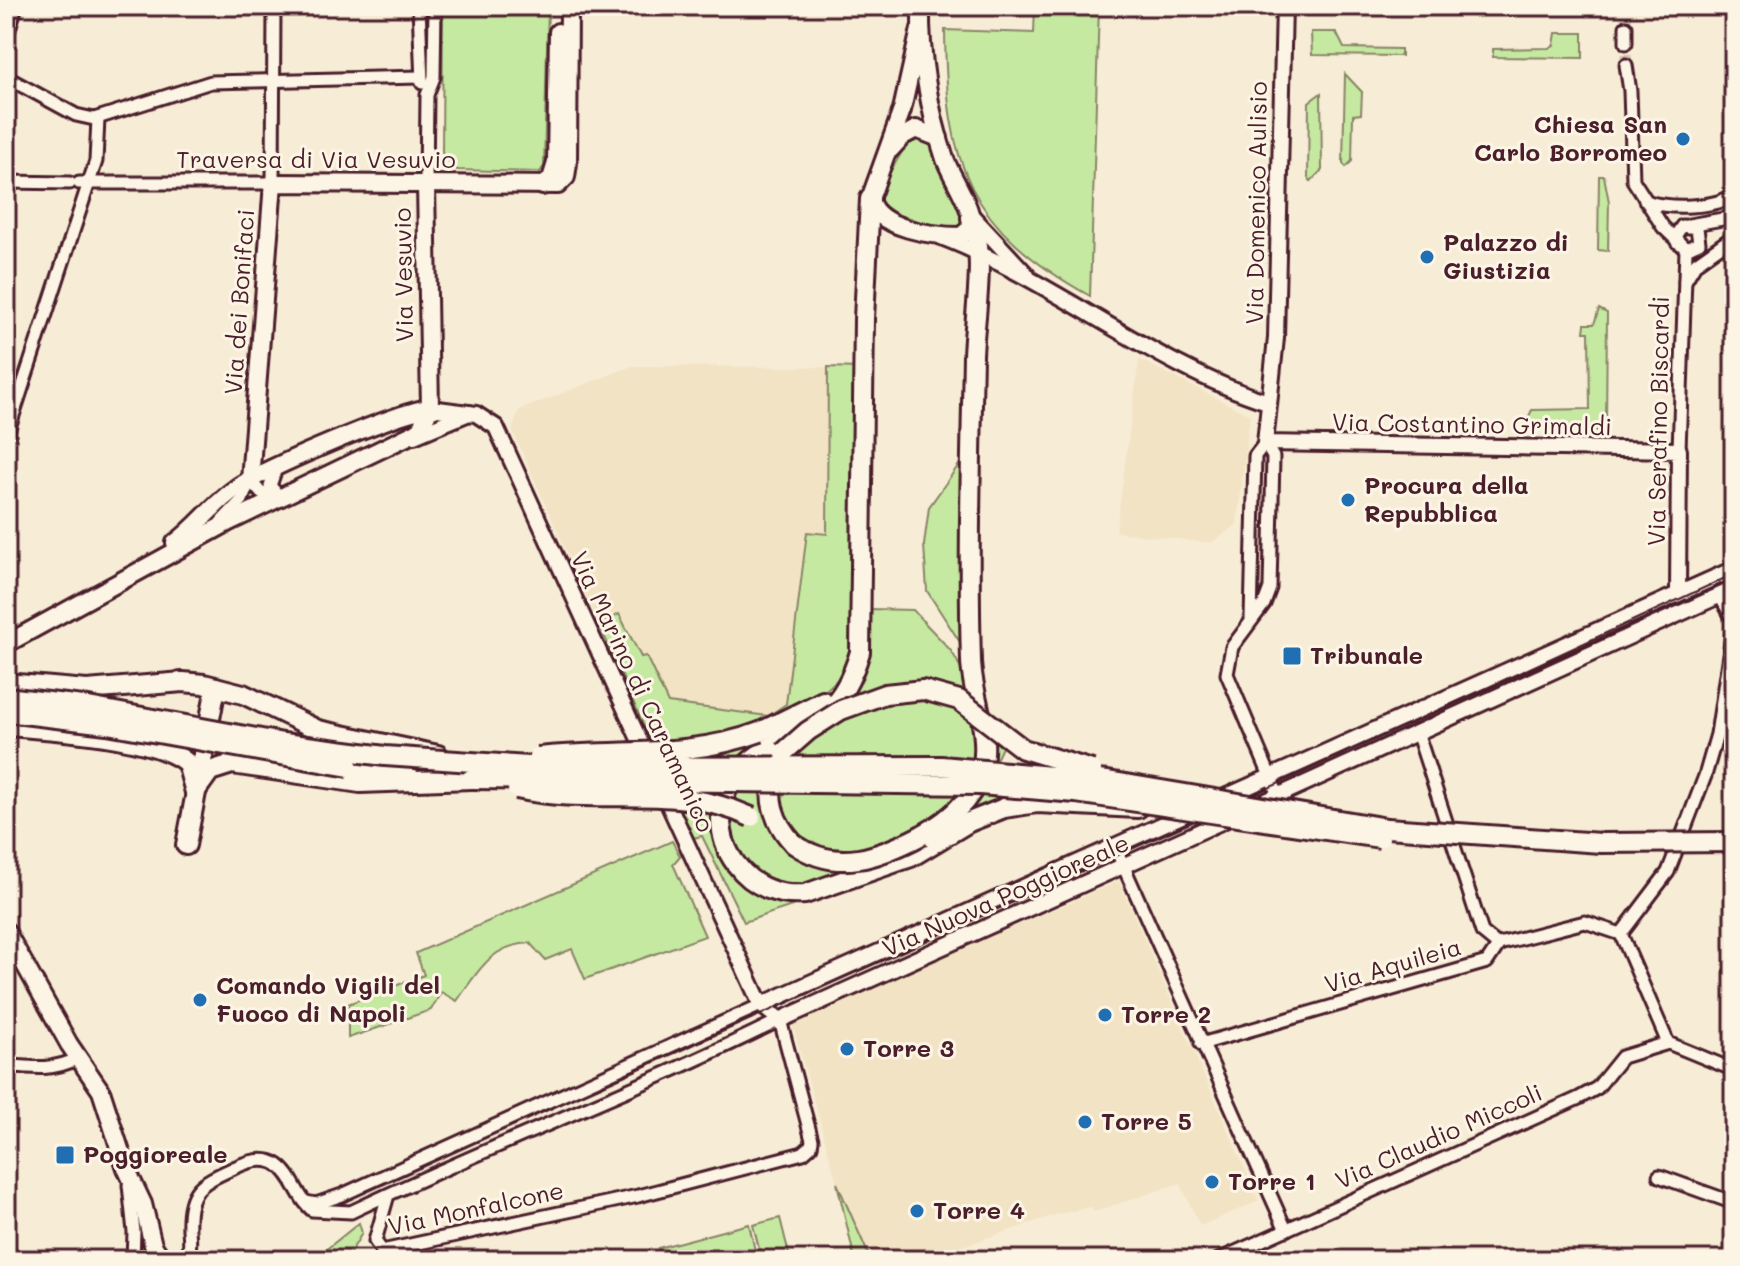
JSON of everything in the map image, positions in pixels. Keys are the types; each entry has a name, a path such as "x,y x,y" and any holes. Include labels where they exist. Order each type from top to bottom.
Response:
{"highway":[{"path":"870,199 864,319 860,640 853,672 826,711 738,772 723,804 724,840 747,877 771,891 805,894 911,857 969,822 1004,808 1037,803 1093,808 1167,799"},
{"path":"6,683 87,690 183,682 216,687 243,694 318,730 472,771 538,794 678,796 706,800 751,817 822,860 848,862 891,850 922,835 954,815 965,802 980,775 984,754 970,643 977,230 970,215"},
{"path":"195,792 210,771 232,764 370,784 472,771 567,754 685,751 729,744 828,699 853,672"},
{"path":"186,845 216,687"},
{"path":"794,844 779,826 770,795 775,769 784,752 808,731 841,710 903,690 932,691 959,700 1005,738 1040,756 1167,799 1311,830 1493,848 1602,853 1734,851"},
{"path":"6,697 110,710 283,743 472,771"},
{"path":"6,712 107,724 349,767 945,782 1167,799 1387,828 1601,843 1734,842"},
{"path":"6,726 165,750 187,763 195,792"}],"main road":[{"path":"543,186 551,179 556,163 558,6"},
{"path":"543,186 558,185 567,171 569,6"},
{"path":"921,6 920,29 907,94 870,199 882,217 925,231 977,254 1186,365 1268,402"},
{"name":"Via Domenico Aulisio","path":"1265,443 1276,338 1284,6"},
{"path":"920,29 939,138 970,215 1036,283"},
{"path":"885,155 912,130 925,130 939,138"},
{"name":"Traversa di Via Vesuvio","path":"273,183 543,186"},
{"name":"Via dei Bonifaci","path":"250,480 273,183"},
{"name":"Via Vesuvio","path":"426,185 430,408"},
{"path":"925,231 961,236 968,230 970,215"},
{"path":"6,644 176,547 226,496 250,480 395,418 430,408 469,413"},
{"path":"406,440 425,423 430,408"},
{"path":"6,637 176,547 469,413"},
{"name":"Via Marino di Caramanico","path":"469,413 489,420 496,427 761,1005"},
{"name":"Via Costantino Grimaldi","path":"1265,443 1679,450"},
{"name":"Via Serafino Biscardi","path":"1678,594 1679,450"},
{"name":"Via Nuova Poggioreale","path":"761,1005 1734,569"},
{"name":"Via Nuova Poggioreale","path":"780,1020 1727,592"},
{"path":"1678,594 1687,610"},
{"path":"6,931 78,1058 101,1091 126,1168 143,1204 153,1245 163,1260"},
{"path":"761,1005 780,1020"}],"street":[{"path":"6,39 16,6"},
{"name":"Via dei Bonifaci","path":"273,183 274,6"},
{"name":"Via Vesuvio","path":"419,6 420,77 427,95"},
{"name":"Via Vesuvio","path":"426,185 427,95 434,77 435,6"},
{"path":"1626,27 1626,43"},
{"path":"1626,65 1631,172 1642,197 1663,227 1685,246 1716,249"},
{"path":"6,77 76,115 98,119 194,85 232,80 420,77"},
{"path":"6,437 79,183 98,155 98,119"},
{"name":"Traversa di Via Vesuvio","path":"6,182 273,183"},
{"path":"1642,197 1657,205 1705,205 1723,202 1734,194"},
{"path":"1663,227 1734,217"},
{"path":"1687,225 1697,228 1700,235 1685,246 1677,231 1687,225"},
{"path":"1683,286 1696,263 1734,236"},
{"name":"Via Serafino Biscardi","path":"1679,450 1685,246"},
{"path":"395,418 407,428 406,440"},
{"path":"1251,619 1255,456 1265,443 1273,457 1273,571 1266,599 1229,653 1227,674 1278,795"},
{"path":"276,468 270,486 281,497"},
{"path":"211,531 242,500 250,480 261,493 281,497"},
{"path":"1727,592 1734,621 1717,734 1679,852 1666,877 1621,934 1668,1043 1734,1070"},
{"path":"1417,732 1482,932 1498,945"},
{"path":"1115,847 1286,1230"},
{"path":"1679,852 1734,851"},
{"name":"Via Aquileia","path":"1201,1044 1487,962 1498,945 1585,922 1621,934"},
{"name":"Via Nuova Poggioreale","path":"297,1192 305,1201 316,1204 350,1191 761,1005"},
{"name":"Via Nuova Poggioreale","path":"185,1260 190,1247 190,1202 196,1189 211,1178 251,1161 266,1160 283,1170 306,1206 316,1212 344,1213 780,1020"},
{"name":"Via Monfalcone","path":"388,1195 375,1241 382,1251 638,1196 808,1150 812,1140 780,1020"},
{"name":"Via Claudio Miccoli","path":"1218,1260 1586,1094 1597,1088 1622,1057 1668,1043"},
{"path":"6,1065 63,1067 78,1058"},
{"path":"126,1168 133,1213 133,1260"},
{"path":"1659,1176 1734,1203"},
{"path":"350,1191 345,1203 358,1209"}],"shaded area":[{"path":"1139,359 1250,415 1237,525 1211,543 1116,532"},
{"path":"632,366 828,367 827,534 807,532 786,704 768,716 668,703 646,656 641,657 635,649 620,615 599,624 512,430 519,410"},
{"path":"1119,881 1259,1201 1200,1226 1180,1183 1094,1212 1091,1207 1055,1215 940,1254 870,1258 837,1183 792,1023"}],"green space":[{"path":"443,6 548,6 544,166 540,172 457,170 442,153"},
{"path":"1035,6 1099,6 1090,296 1049,271 1016,245 991,218 972,188 959,156 951,119 945,30 1034,33"},
{"path":"1311,32 1336,32 1344,48 1401,49 1401,56 1312,55"},
{"path":"1556,33 1583,33 1583,58 1493,57 1493,49 1549,48 1554,45"},
{"path":"1345,74 1362,92 1361,114 1353,115 1352,161 1346,167 1343,163"},
{"path":"1321,93 1322,170 1311,181 1308,178 1309,102"},
{"path":"923,138 932,146 965,221 954,231 901,218 880,202 880,189 906,145"},
{"path":"1599,176 1604,176 1609,202 1608,251 1598,250"},
{"path":"1599,309 1607,313 1606,426 1598,432 1593,426 1535,426 1532,430 1522,430 1532,410 1590,409 1589,332 1584,332 1585,324 1594,324"},
{"path":"828,367 859,368 854,648 840,677 824,692 743,732 748,743 820,707 761,744 730,772 716,804 719,842 726,860 750,888 766,896 784,899 815,897 812,888 789,889 767,883 743,864 734,852 728,830 730,799 740,780 755,764 833,712 848,696 863,665 870,609 913,610 955,657 973,708 977,750 969,783 948,810 914,833 919,844 951,824 972,803 985,776 991,739 1002,747 996,760 1017,809 816,898 744,922 702,836 693,838 599,624 619,614 641,657 646,656 668,703 768,716 786,704 807,532 827,534"},
{"path":"963,459 965,650 927,591 924,545 929,507"},
{"path":"672,841 680,856 673,864 705,936 585,979 572,949 545,960 530,943 517,945 495,954 457,1001 441,992 431,1010 348,1038 348,1004 424,975 416,953"},
{"path":"837,1183 870,1258 867,1260 816,1260 854,1256"},
{"path":"780,1218 789,1254 762,1260 753,1225"},
{"path":"359,1223 362,1233 346,1260 313,1260"},
{"path":"749,1224 757,1260 662,1260 658,1248"}],"tunnel":[{"path":"1626,6 1626,27"},
{"path":"1626,43 1626,65"}],"tram line":[{"path":"366,1191 1293,777 1734,574"}],"place":[{"name":"Chiesa San Carlo Borromeo","path":"1683,139"},
{"name":"Palazzo di Giustizia","path":"1427,257"},
{"name":"Procura della Repubblica","path":"1348,500"},
{"name":"Tribunale","path":"1292,656"},
{"name":"Comando Vigili del Fuoco di Napoli","path":"200,1000"},
{"name":"Torre 2","path":"1105,1015"},
{"name":"Torre 3","path":"847,1049"},
{"name":"Torre 5","path":"1085,1122"},
{"name":"Poggioreale","path":"65,1155"},
{"name":"Torre 1","path":"1212,1182"},
{"name":"Torre 4","path":"917,1211"}]}
